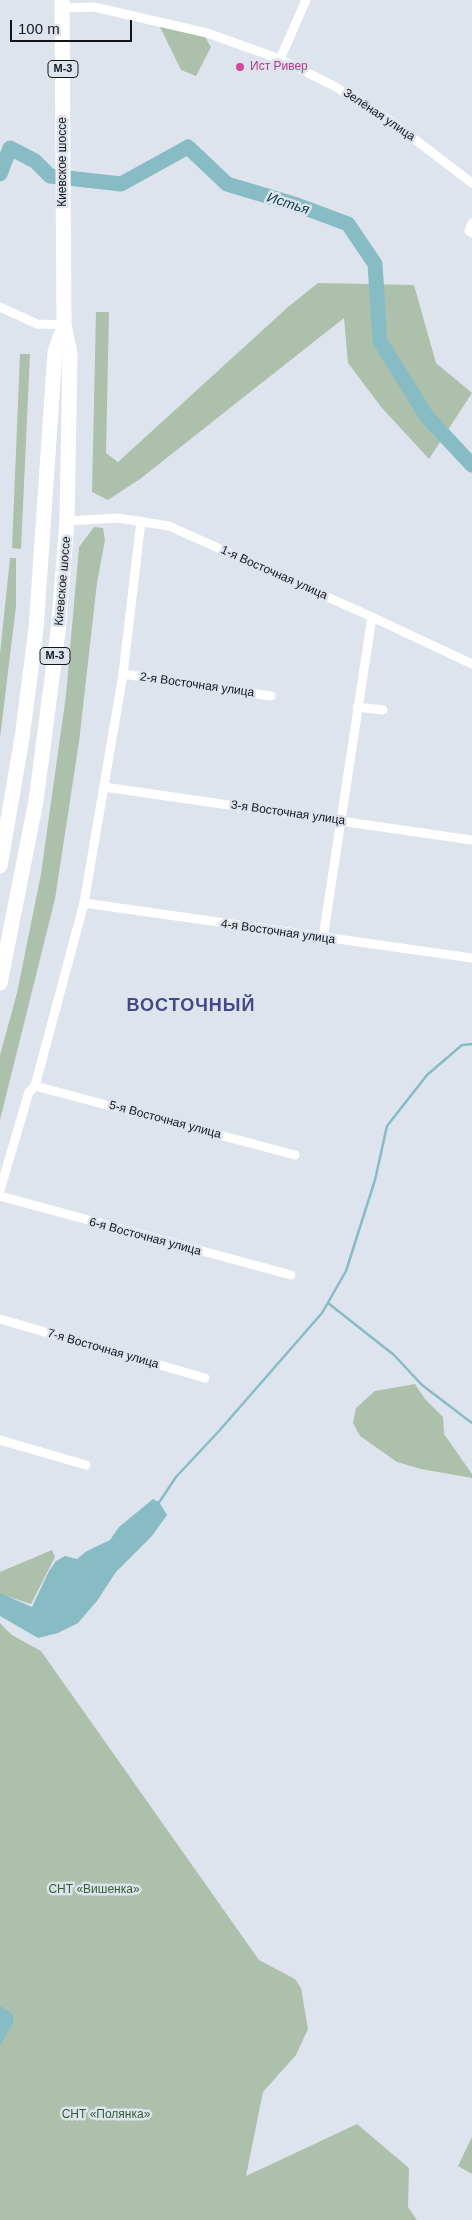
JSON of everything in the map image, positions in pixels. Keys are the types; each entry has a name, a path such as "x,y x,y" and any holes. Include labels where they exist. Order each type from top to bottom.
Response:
{"highway":[{"name":"Киевское шоссе","path":"0,983 32,820 58,632 67,521 70,353 64,325 62,4"},
{"name":"Киевское шоссе","path":"0,866 9,818 36,629 55,352 64,325"},
{"path":"9,818 20,806 27,808 32,820"}],"street":[{"path":"280,59 306,0"},
{"name":"Зелёная улица","path":"62,4 94,7 207,33 280,59 334,86 388,118 472,183"},
{"path":"472,223 469,231 472,233"},
{"path":"0,307 37,324 64,325"},
{"name":"1-я Восточная улица","path":"67,521 118,518 169,526 472,664"},
{"path":"0,1190 29,1092 35,1086 84,904 123,674 141,522"},
{"path":"323,938 372,617"},
{"name":"2-я Восточная улица","path":"123,674 271,696"},
{"path":"357,707 382,710"},
{"name":"3-я Восточная улица","path":"104,787 472,840"},
{"name":"4-я Восточная улица","path":"84,904 472,958"},
{"name":"5-я Восточная улица","path":"35,1086 295,1155"},
{"name":"6-я Восточная улица","path":"0,1196 291,1275"},
{"name":"7-я Восточная улица","path":"0,1319 205,1378"},
{"path":"0,1440 86,1465"}],"green space":[{"path":"159,25 204,35 211,47 196,76 181,70"},
{"path":"318,283 414,285 436,363 472,393 429,459 382,408 348,363 344,318 140,479 108,500 92,492 96,312 109,312 106,453 118,462 288,307"},
{"path":"20,354 30,354 21,549 12,548"},
{"path":"94,527 103,528 105,540 97,583 79,742 55,899 0,1120 0,1055 17,993 41,874 66,695 79,547"},
{"path":"10,558 16,558 16,606 0,738 0,654"},
{"path":"415,1384 425,1399 443,1417 444,1434 472,1474 472,1478 421,1469 397,1462 360,1436 353,1423 356,1408 375,1391"},
{"path":"52,1550 55,1557 31,1604 0,1594 0,1572"},
{"path":"0,1623 12,1635 41,1651 259,1960 295,1979 301,1988 308,2029 296,2055 263,2092 246,2176 357,2124 409,2168 408,2207 417,2220 0,2220"},
{"path":"472,2137 472,2174 458,2166"}],"water":[{"path":"153,1499 159,1502 167,1515 152,1536 116,1572 97,1601 78,1623 58,1633 38,1638 0,1616 0,1593 32,1607 49,1571 56,1561 65,1556 77,1559 87,1551 110,1540 119,1527"},
{"path":"0,2006 13,2014 13,2023 0,2046"}],"waterway":[{"name":"Истья","path":"0,174 10,148 35,161 50,176 121,184 188,147 227,184 297,205 348,224 375,264 380,341 427,417 472,465"},
{"path":"158,1504 176,1477 219,1431 322,1313 346,1271 375,1180 387,1126 427,1075 462,1045 472,1044"},
{"path":"328,1303 394,1355 422,1385 472,1423"}],"place":[{"name":"Ист Ривер","path":"240,67"}],"district":[{"name":"ВОСТОЧНЫЙ","path":"191,1006"}],"park label":[{"name":"СНТ «Вишенка»","path":"94,1890"},
{"name":"СНТ «Полянка»","path":"106,2115"}]}
